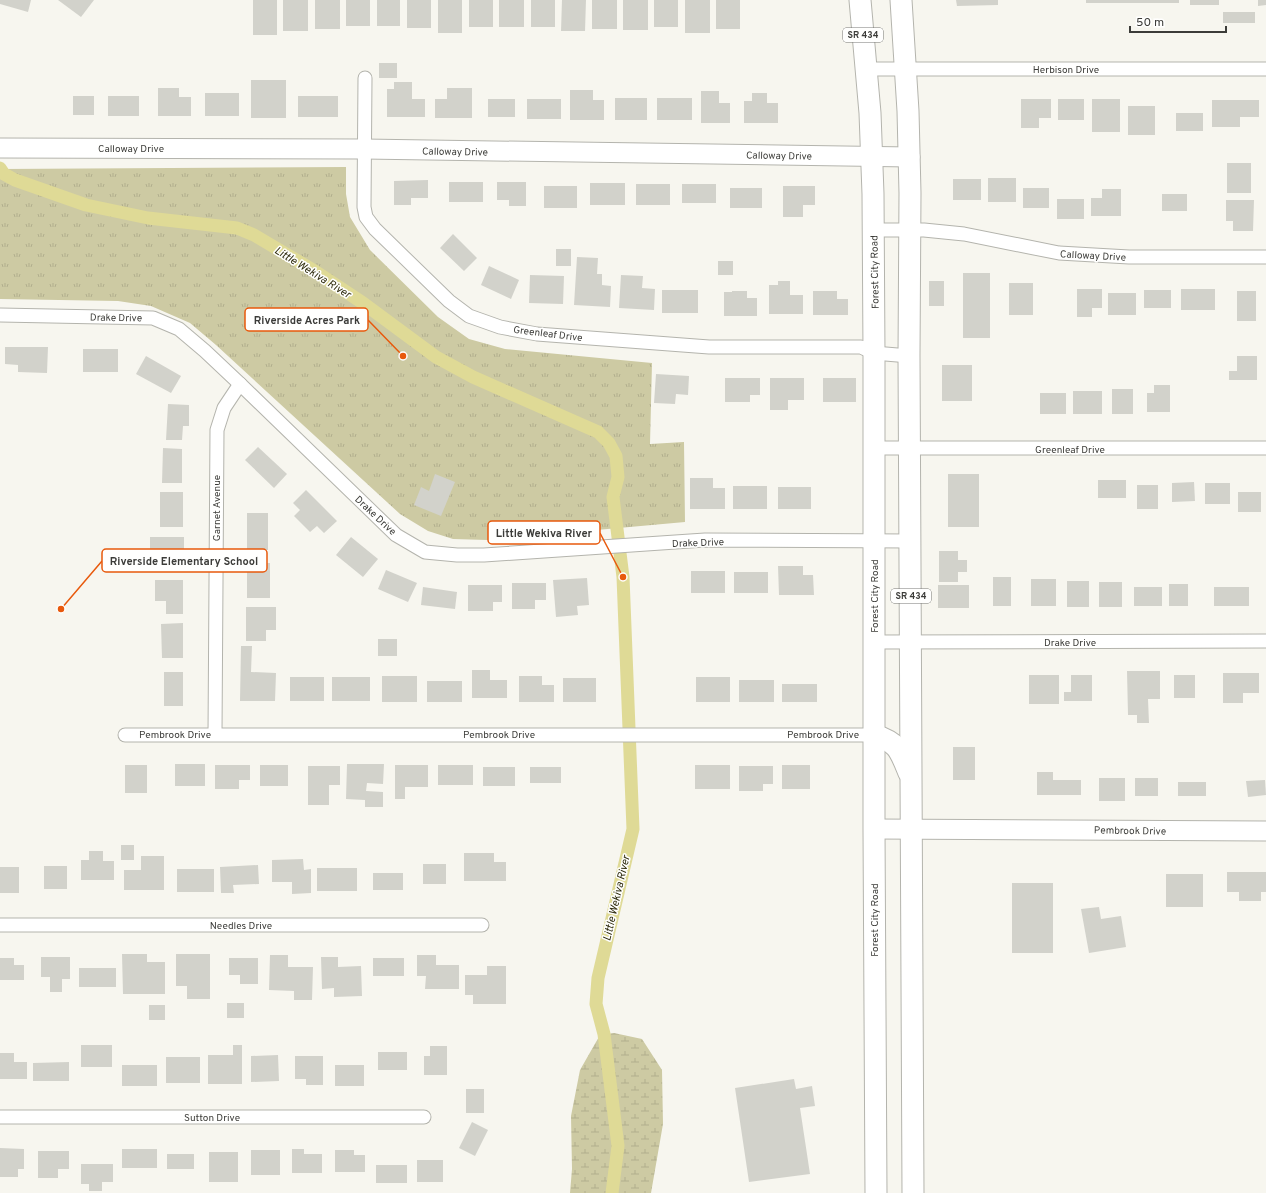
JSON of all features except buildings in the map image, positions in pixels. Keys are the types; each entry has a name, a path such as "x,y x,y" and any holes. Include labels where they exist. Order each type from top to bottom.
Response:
{"main road":[{"name":"Forest City Road","path":"860,0 872,156 873,230 876,1193"},
{"name":"SR 434","path":"901,0 910,157 909,356 913,1193"},
{"path":"874,735 888,739 900,751 911,778"}],"street":[{"name":"Herbison Drive","path":"866,69 1266,69"},
{"name":"Greenleaf Drive","path":"365,78 364,207 366,217 375,229 450,301 469,316 500,327 537,334 709,347 861,347 874,353 909,356"},
{"name":"Calloway Drive","path":"0,148 364,149 910,157"},
{"name":"Calloway Drive","path":"873,230 910,230 964,234 1059,254 1129,257 1266,257"},
{"name":"Drake Drive","path":"0,315 153,318 179,329 240,384 396,535 425,552 457,555 484,555 705,540 910,541"},
{"name":"Garnet Avenue","path":"215,734 218,430 224,408 240,384"},
{"name":"Greenleaf Drive","path":"874,448 1266,448"},
{"name":"Drake Drive","path":"874,642 1266,641"},
{"name":"Pembrook Drive","path":"125,735 874,735"},
{"name":"Pembrook Drive","path":"874,829 1266,831"},
{"name":"Needles Drive","path":"0,925 482,925"},
{"name":"Sutton Drive","path":"0,1117 424,1117"}],"green space":[{"path":"346,167 346,194 350,217 370,250 438,317 469,339 505,349 652,363 650,444 684,442 685,522 487,540 453,539 428,531 400,514 216,345 190,323 151,306 118,301 0,299 0,169"},
{"path":"614,1033 642,1039 662,1070 663,1124 651,1193 570,1193 572,1169 571,1116 580,1070 600,1035"}],"waterway":[{"name":"Little Wekiva River","path":"0,168 4,174 15,180 86,205 148,218 237,228 254,235 313,270 363,303 436,357 473,377 598,432 609,443 616,456 618,477 613,497 623,577 633,829 598,978 596,1004 604,1034 618,1146 612,1193"}],"place":[{"name":"Riverside Acres Park","path":"403,356"},
{"name":"Little Wekiva River","path":"623,577"},
{"name":"Riverside Elementary School","path":"61,609"}]}
